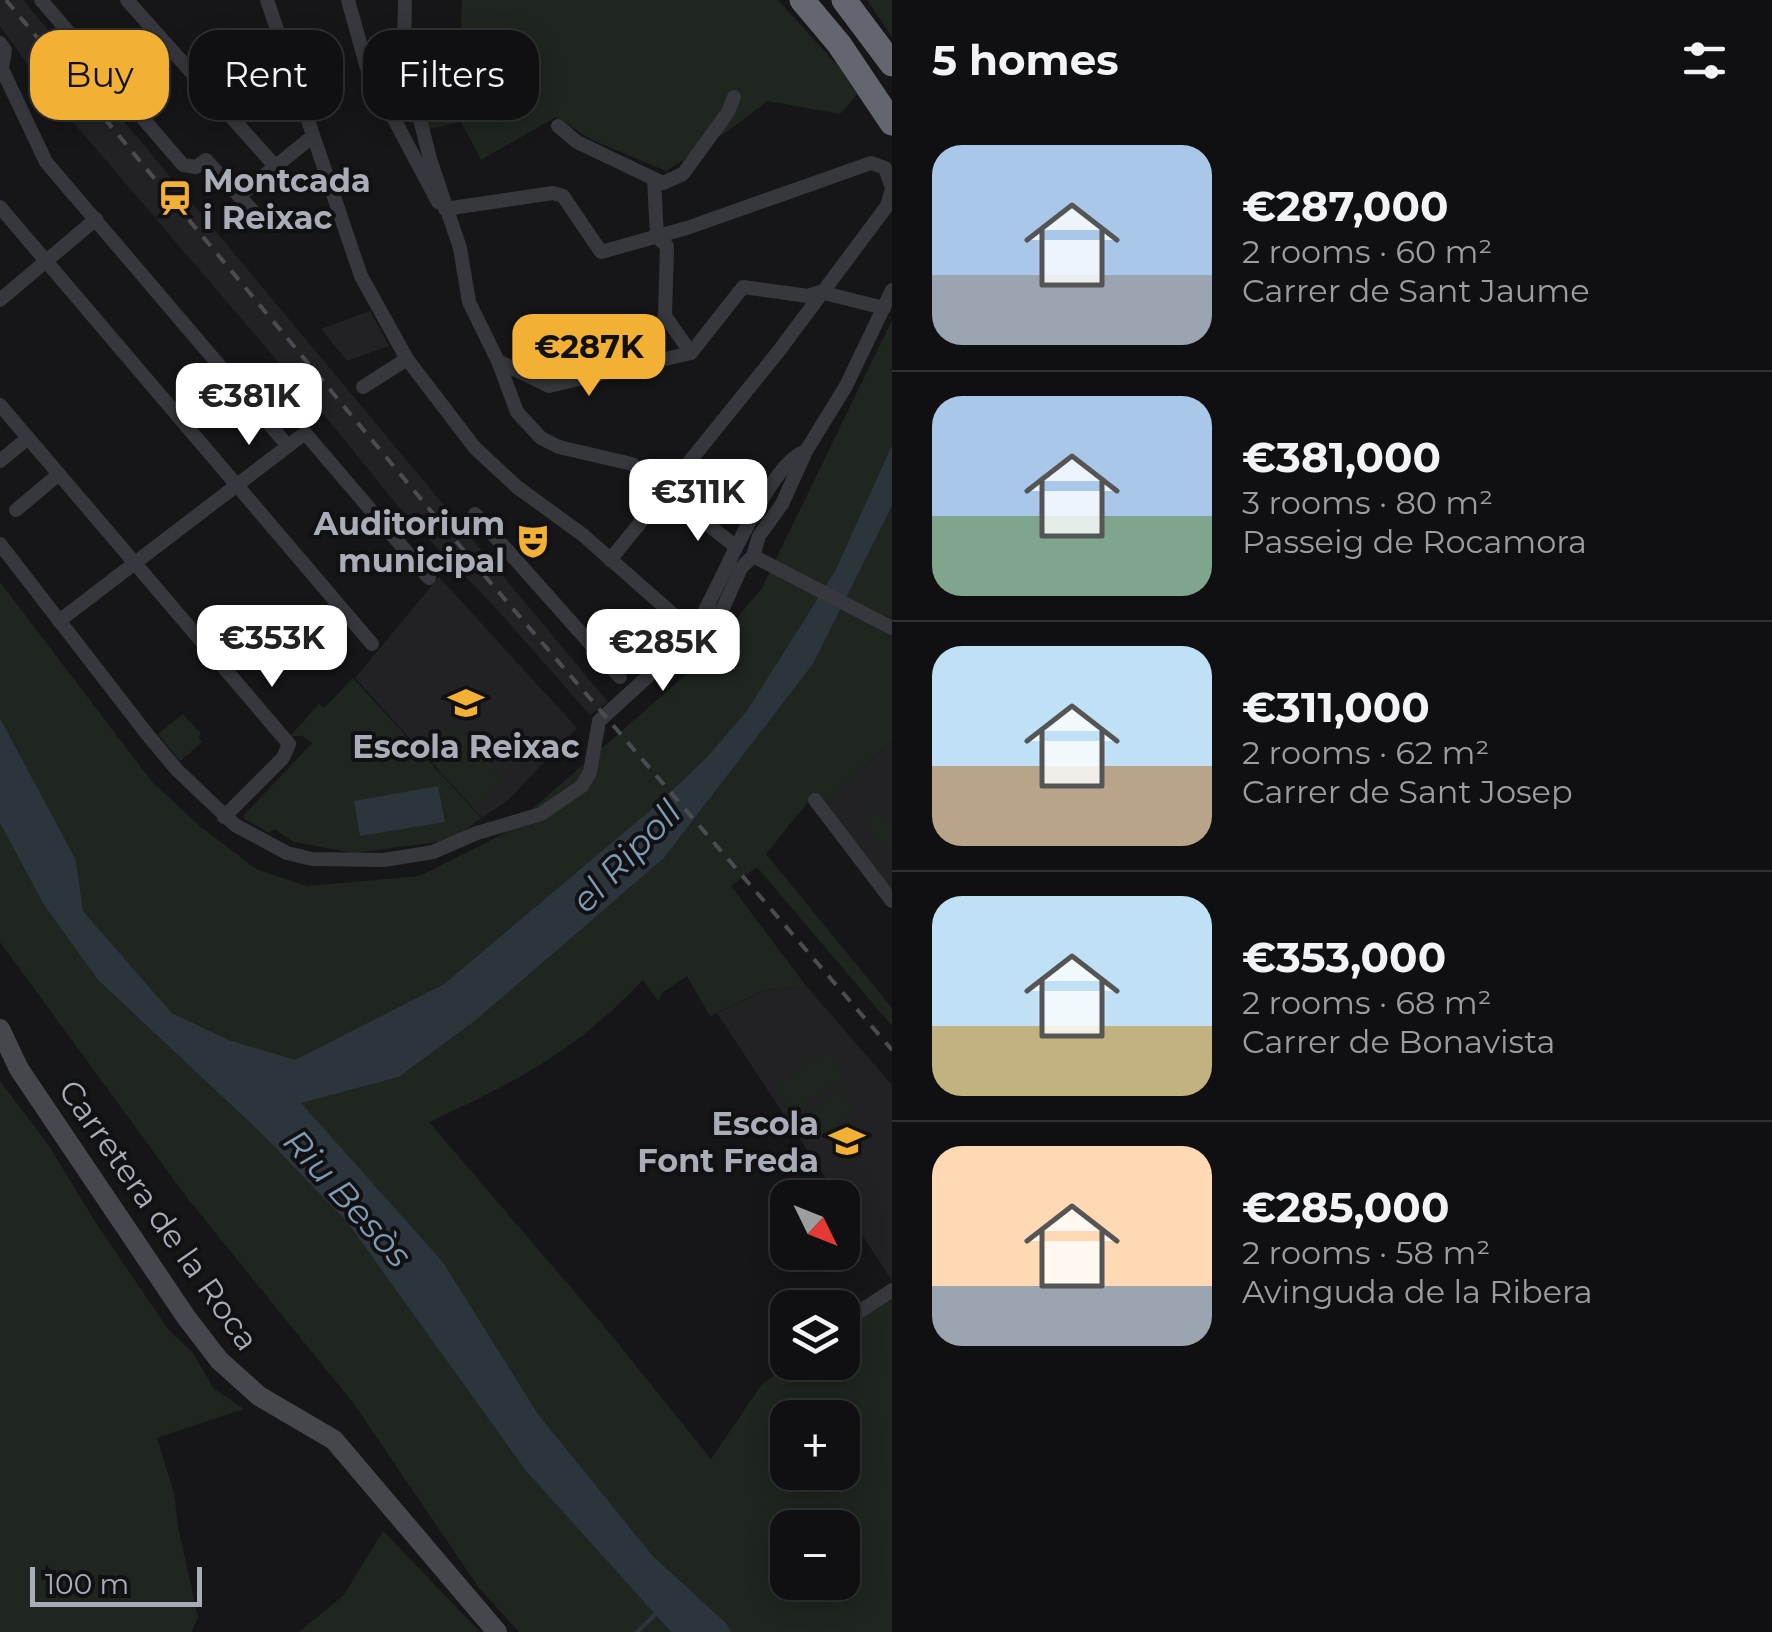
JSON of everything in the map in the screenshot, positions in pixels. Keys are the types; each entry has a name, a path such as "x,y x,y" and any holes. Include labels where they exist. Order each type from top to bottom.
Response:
{"highway":[{"path":"802,0 839,44 892,123"},
{"path":"844,0 892,64"}],"street":[{"path":"41,0 183,165 196,167 206,160 264,223"},
{"path":"127,0 275,166"},
{"path":"267,0 361,276 407,360 475,448 517,487 582,534 676,617 701,631"},
{"path":"348,0 367,68 433,196 445,210"},
{"path":"405,0 404,55 445,210 460,248 468,302 498,361 517,412 540,438 559,448 632,464 735,546"},
{"path":"0,43 4,50 2,70 46,162 288,446"},
{"path":"558,126 577,142 663,183 683,174 734,98"},
{"path":"240,196 313,136"},
{"path":"445,210 553,193 564,196 602,252 871,164 885,168 892,188 888,206 778,352 610,560"},
{"path":"654,179 658,236 667,246 664,316 691,353"},
{"path":"0,207 372,644"},
{"path":"0,300 96,219"},
{"path":"498,361 549,386 691,353 743,287 808,296 820,292 884,308"},
{"path":"0,544 147,734 224,817 287,853 334,861 408,857 453,845 541,814 582,786 590,772 599,722 723,608 741,568 753,556 759,536 782,504 806,451 846,386 892,290"},
{"path":"363,387 407,360"},
{"path":"0,405 289,744 283,758 224,817"},
{"path":"59,621 306,433 429,578"},
{"path":"0,462 28,438"},
{"path":"701,631 700,618 735,546 786,464 806,451"},
{"path":"16,510 59,474"},
{"path":"475,514 620,678"},
{"path":"753,556 892,628"},
{"path":"815,800 892,901"},
{"name":"Carretera de la Roca","path":"0,1028 19,1069 186,1317 220,1360 260,1396 334,1440 497,1632"},
{"path":"860,1311 892,1290"}],"shaded area":[{"path":"0,0 23,0 48,30 30,30 30,68 0,26"},
{"path":"462,0 778,0 839,67 857,95 840,114 768,101 666,171 590,139 556,117 481,160 461,122 429,129 427,120 539,120 539,30 461,30"},
{"path":"867,0 892,0 892,37"},
{"path":"71,120 123,120 608,702 590,715 493,605 406,516"},
{"path":"370,311 389,346 347,361 321,329"},
{"path":"892,320 892,445 835,571 746,712 660,802 444,984 295,1061 229,1040 172,1013 83,911 76,860 0,718 0,582 153,783 201,827 256,869 307,886 420,876 505,833 698,664 762,588"},
{"path":"892,506 892,741 820,807 816,792 766,854 892,1008 892,1026 757,867 731,886 807,987 765,990 710,1016 687,976 662,993 658,1001 643,980 594,1026 544,1063 429,1122 603,1325 711,1459 762,1384 770,1379 860,1380 860,1319 892,1298 892,1632 731,1632 653,1556 538,1414 443,1262 300,1103 399,1077 476,1020 664,858 813,664"},
{"name":"Escola Reixac","path":"439,577 577,728 508,800 482,818 355,678"},
{"path":"353,678 481,818 453,840 354,853 294,842 274,829 269,833 244,819 312,743 302,736 290,736 319,704 324,708"},
{"path":"183,714 201,734 198,737 202,742 180,761 158,734"},
{"path":"456,726 506,781 475,809 425,753"},
{"path":"892,741 892,899 820,807"},
{"path":"879,810 892,826 892,844 886,849 864,822"},
{"path":"0,823 44,905 98,980 261,1133 347,1222 526,1471 671,1632 519,1632 479,1588 354,1404 188,1199 0,942"},
{"name":"Escola Font Freda","path":"807,987 892,1085 892,1281 860,1231 860,1180 827,1180 717,1013 766,990"},
{"path":"828,1051 846,1077 792,1113 775,1086"},
{"path":"0,1081 47,1143 168,1329 193,1353 213,1388 244,1409 157,1438 174,1493 198,1617 192,1632 0,1632"},
{"path":"842,1090 857,1111 817,1138 804,1116"},
{"path":"383,1531 480,1632 299,1632 344,1595"}],"water":[{"path":"892,445 892,506 813,664 664,858 476,1020 399,1077 301,1103 443,1262 538,1414 653,1556 731,1632 671,1632 526,1471 347,1222 261,1133 98,980 44,905 0,823 0,718 76,860 83,911 172,1013 229,1040 295,1060 444,984 660,802 706,758 746,712 835,571"},
{"path":"438,786 445,822 360,836 354,801"}],"waterway":[{"path":"637,1632 659,1611"}],"railway":[{"path":"6,0 490,582 892,1050"}],"place":[{"name":"Montcada i Reixac","path":"175,198"},
{"name":"Auditorium municipal","path":"533,541"},
{"name":"Escola Reixac","path":"466,703"},
{"name":"Escola Font Freda","path":"847,1141"}],"water label":[{"name":"el Ripoll","path":"626,856"},
{"name":"Riu Besòs","path":"348,1198"}]}
